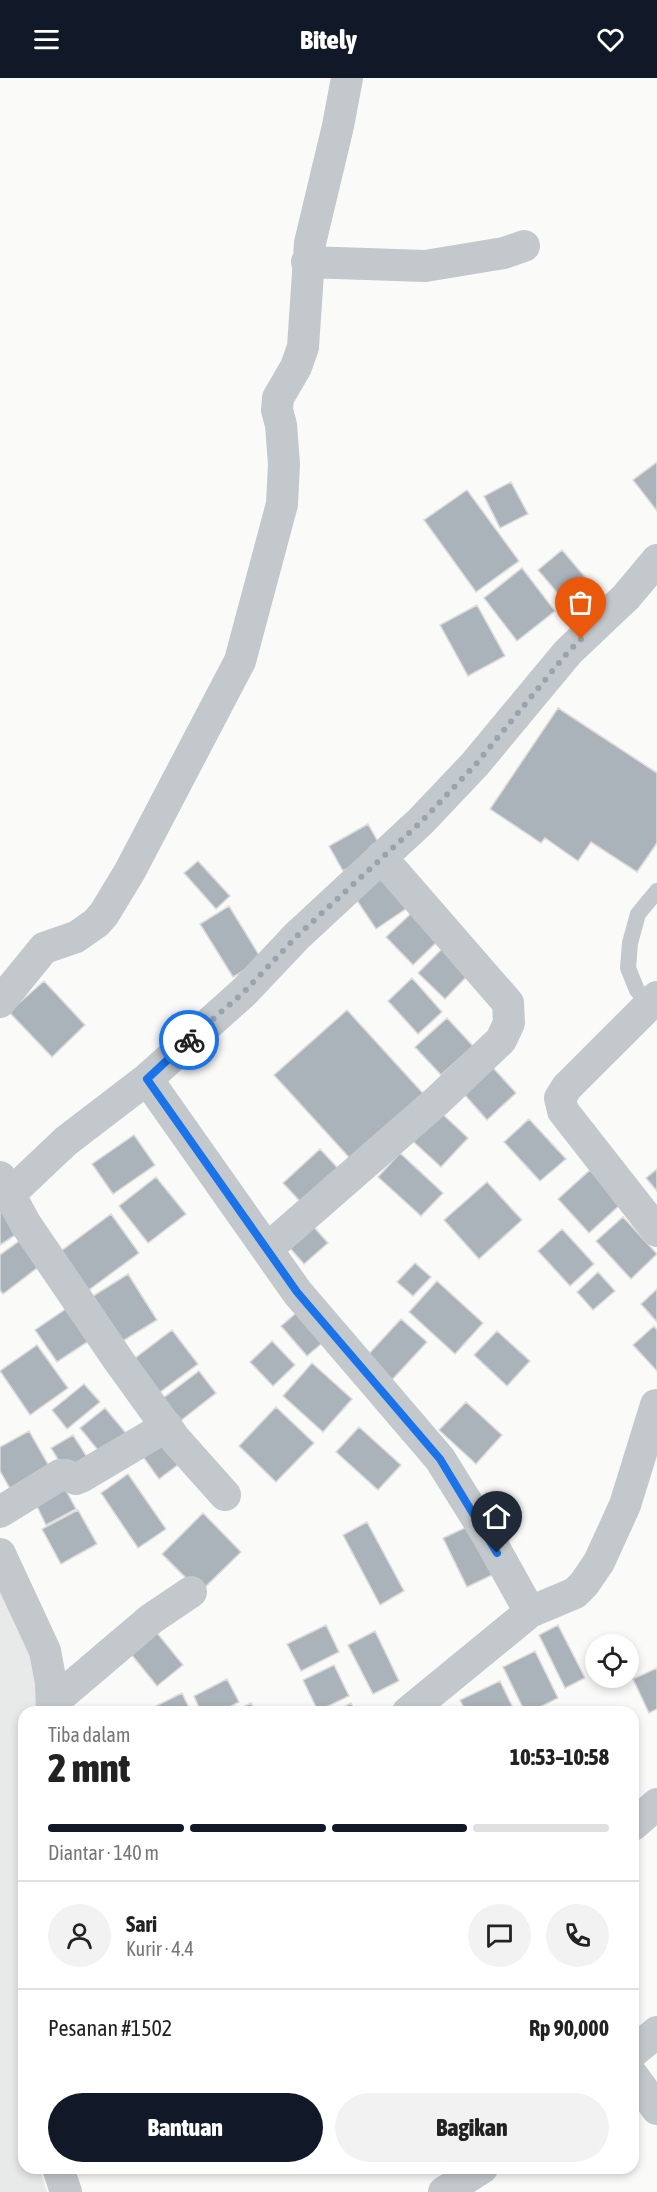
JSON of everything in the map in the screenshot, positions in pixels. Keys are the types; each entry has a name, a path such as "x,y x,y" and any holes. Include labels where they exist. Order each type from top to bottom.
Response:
{"street":[{"path":"0,1002 44,948 76,937 96,923 104,914 130,871 240,661 282,504 284,464 281,425 276,410 278,398 296,367 303,347 310,243 347,78"},
{"path":"307,262 424,266 504,253 524,246"},
{"path":"225,1496 176,1440 119,1361 25,1223 5,1185 66,1142 147,1079 244,992 297,936 422,821 476,764 568,652 626,597 657,560"},
{"path":"267,1249 438,1100 501,1040 509,1023 508,1003 381,857"},
{"path":"654,1001 567,1087 560,1098 563,1111 657,1231"},
{"path":"147,1079 297,1292 440,1459 486,1533 530,1612"},
{"path":"415,1706 530,1612 575,1593 585,1584 599,1562 625,1505 656,1405"},
{"path":"0,1512 60,1475 81,1478 167,1426"},
{"path":"0,1554 45,1651 51,1683 52,1706"},
{"path":"53,1706 151,1619 190,1592"},
{"path":"639,1820 657,1804"},
{"path":"639,2047 657,2032"},
{"path":"639,2084 657,2109"},
{"path":"60,2174 66,2192"},
{"path":"444,2192 472,2174"}],"lane":[{"path":"654,1001 637,990 628,968 630,943 638,914 657,891"}],"shaded area":[{"path":"0,1551 35,1623 44,1706 18,1706 18,2174 41,2174 47,2192 0,2192"}],"building":[{"path":"657,462 657,511 633,480"},
{"path":"511,482 528,514 500,528 484,496"},
{"path":"467,490 519,561 476,592 424,520"},
{"path":"562,550 590,583 566,603 538,570"},
{"path":"522,568 555,611 517,641 484,598"},
{"path":"477,605 505,656 468,676 440,625"},
{"path":"558,708 657,773 657,843 637,872 591,842 578,861 545,838 541,843 490,809"},
{"path":"368,824 382,849 343,871 329,846"},
{"path":"198,861 230,896 216,909 184,873"},
{"path":"385,870 410,906 376,929 352,893"},
{"path":"229,906 262,960 233,977 200,924"},
{"path":"418,907 444,935 413,965 386,937"},
{"path":"445,946 471,972 445,999 418,973"},
{"path":"412,978 442,1012 418,1034 388,1001"},
{"path":"44,981 85,1025 52,1057 9,1012"},
{"path":"347,1010 429,1100 356,1165 274,1075"},
{"path":"447,1018 473,1046 441,1075 415,1047"},
{"path":"485,1059 516,1093 487,1120 456,1085"},
{"path":"434,1106 468,1138 441,1167 406,1135"},
{"path":"529,1119 566,1159 540,1181 504,1142"},
{"path":"134,1135 155,1165 113,1194 92,1164"},
{"path":"320,1149 346,1177 309,1211 283,1183"},
{"path":"400,1153 443,1193 421,1216 378,1177"},
{"path":"657,1169 657,1191 646,1178"},
{"path":"590,1170 621,1204 589,1233 558,1199"},
{"path":"156,1177 186,1214 148,1243 119,1206"},
{"path":"487,1182 522,1220 479,1259 444,1220"},
{"path":"0,1202 23,1230 0,1245"},
{"path":"111,1214 139,1253 82,1295 53,1257"},
{"path":"304,1216 328,1243 304,1264 281,1238"},
{"path":"623,1217 657,1254 631,1279 596,1241"},
{"path":"562,1229 594,1264 570,1286 538,1251"},
{"path":"26,1236 45,1262 3,1294 0,1290 0,1255"},
{"path":"415,1263 431,1277 413,1296 397,1282"},
{"path":"598,1272 615,1291 593,1310 577,1292"},
{"path":"128,1274 157,1320 121,1342 93,1296"},
{"path":"437,1281 483,1323 455,1354 409,1312"},
{"path":"657,1289 657,1322 641,1304"},
{"path":"73,1304 95,1337 57,1362 35,1330"},
{"path":"302,1308 328,1338 307,1356 281,1326"},
{"path":"401,1319 427,1342 390,1382 365,1358"},
{"path":"654,1326 657,1330 657,1371 633,1345"},
{"path":"172,1330 198,1364 152,1398 126,1365"},
{"path":"497,1331 530,1361 507,1386 474,1355"},
{"path":"272,1341 295,1365 273,1386 250,1362"},
{"path":"37,1345 68,1388 30,1415 0,1371"},
{"path":"312,1363 352,1399 323,1432 283,1396"},
{"path":"199,1371 216,1393 179,1422 162,1399"},
{"path":"84,1384 100,1402 67,1429 52,1410"},
{"path":"466,1402 502,1435 476,1464 439,1430"},
{"path":"276,1407 314,1443 276,1482 239,1446"},
{"path":"105,1408 130,1438 105,1459 80,1428"},
{"path":"359,1427 401,1465 378,1490 336,1452"},
{"path":"165,1429 187,1458 159,1479 138,1450"},
{"path":"29,1431 54,1475 15,1497 0,1471 0,1447"},
{"path":"73,1435 87,1457 65,1471 51,1448"},
{"path":"128,1474 166,1529 138,1548 101,1493"},
{"path":"62,1483 76,1509 46,1525 33,1498"},
{"path":"78,1510 97,1544 61,1564 42,1529"},
{"path":"203,1513 241,1552 200,1592 162,1554"},
{"path":"367,1522 404,1591 380,1605 343,1535"},
{"path":"469,1526 492,1575 467,1587 443,1538"},
{"path":"326,1625 339,1652 301,1671 287,1644"},
{"path":"558,1625 585,1678 565,1688 539,1635"},
{"path":"375,1631 399,1681 373,1694 348,1645"},
{"path":"157,1633 183,1665 157,1686 131,1654"},
{"path":"535,1651 558,1698 542,1706 522,1706 503,1667"},
{"path":"334,1665 349,1696 328,1706 316,1706 303,1680"},
{"path":"657,1668 657,1709 649,1713 637,1688 639,1676"},
{"path":"227,1679 239,1702 231,1706 198,1706 194,1696"},
{"path":"500,1681 512,1706 463,1706 460,1700"},
{"path":"182,1693 188,1706 156,1706"}],"way so far":[{"path":"189,1040 244,992 356,879 422,821 476,764 581,639"}],"route":[{"path":"189,1040 147,1079 297,1292 440,1459 497,1553"}]}
